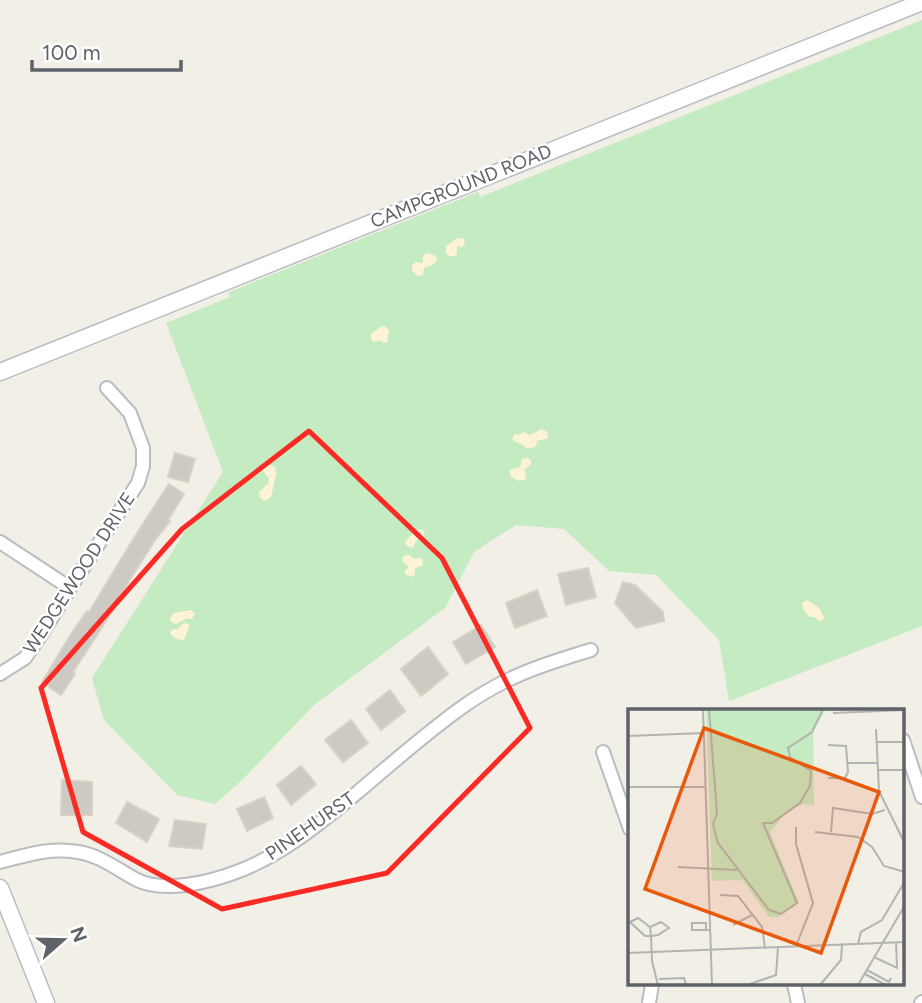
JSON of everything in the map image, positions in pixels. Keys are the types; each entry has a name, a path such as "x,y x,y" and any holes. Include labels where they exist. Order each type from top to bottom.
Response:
{"street":[{"name":"CAMPGROUND ROAD","path":"0,372 922,2"},
{"name":"WEDGEWOOD DRIVE","path":"0,674 25,658 138,483 144,466 143,448 130,413 107,388"},
{"path":"0,542 70,588"},
{"name":"PINEHURST","path":"0,862 50,850 80,852 105,861 139,881 163,886 195,884 239,872 271,856 321,823 462,708 505,680 537,666 591,650"},
{"path":"904,743 922,797"},
{"path":"603,752 628,823"},
{"path":"0,888 46,1003"}],"highlighted area":[{"path":"309,431 442,558 530,728 387,873 222,909 83,832 41,688 182,529"}],"green space":[{"path":"922,20 922,626 729,701 719,640 656,575 609,571 564,529 516,525 474,552 445,608 314,705 242,780 215,804 177,795 104,720 92,678 223,472 166,323 230,297 229,292 478,192 480,197"}],"sand":[{"path":"457,238 464,239 465,244 462,247 457,246 457,254 449,256 446,246"},
{"path":"426,253 434,255 436,261 424,268 423,275 417,276 412,265 416,262 423,263"},
{"path":"385,326 389,331 387,342 371,340 371,334"},
{"path":"542,429 547,432 548,438 537,441 532,448 526,448 512,439 515,434 524,432 530,435"},
{"path":"522,459 531,460 531,464 524,470 525,480 519,481 510,476 510,470 520,467"},
{"path":"270,465 275,467 276,474 271,497 264,501 259,492 268,484 269,478 263,471"},
{"path":"422,529 425,533 423,538 416,540 413,548 407,546 405,543 410,536"},
{"path":"409,555 414,559 421,558 423,562 422,566 415,568 412,577 405,574 409,566 402,560"},
{"path":"807,600 818,607 823,620 810,617 803,609 802,603"},
{"path":"191,610 195,613 192,619 176,624 171,622 170,618 174,613"},
{"path":"184,623 189,624 189,627 184,640 180,640 170,632"}],"building":[{"path":"175,453 195,459 188,482 168,477"},
{"path":"169,484 184,494 168,520 170,521 119,597 121,598 61,695 42,682"},
{"path":"588,568 596,597 566,605 558,574"},
{"path":"623,582 635,585 663,612 664,621 636,628 615,603"},
{"path":"537,590 547,616 515,628 506,603"},
{"path":"481,625 495,647 466,664 453,642"},
{"path":"428,647 448,674 421,696 401,669"},
{"path":"390,690 405,711 381,730 366,709"},
{"path":"351,720 368,743 343,762 325,740"},
{"path":"301,766 316,784 291,805 277,785"},
{"path":"62,780 92,782 92,815 61,815"},
{"path":"264,797 273,818 247,831 237,809"},
{"path":"127,802 159,819 147,842 116,823"},
{"path":"175,820 206,824 202,849 169,846"}]}
